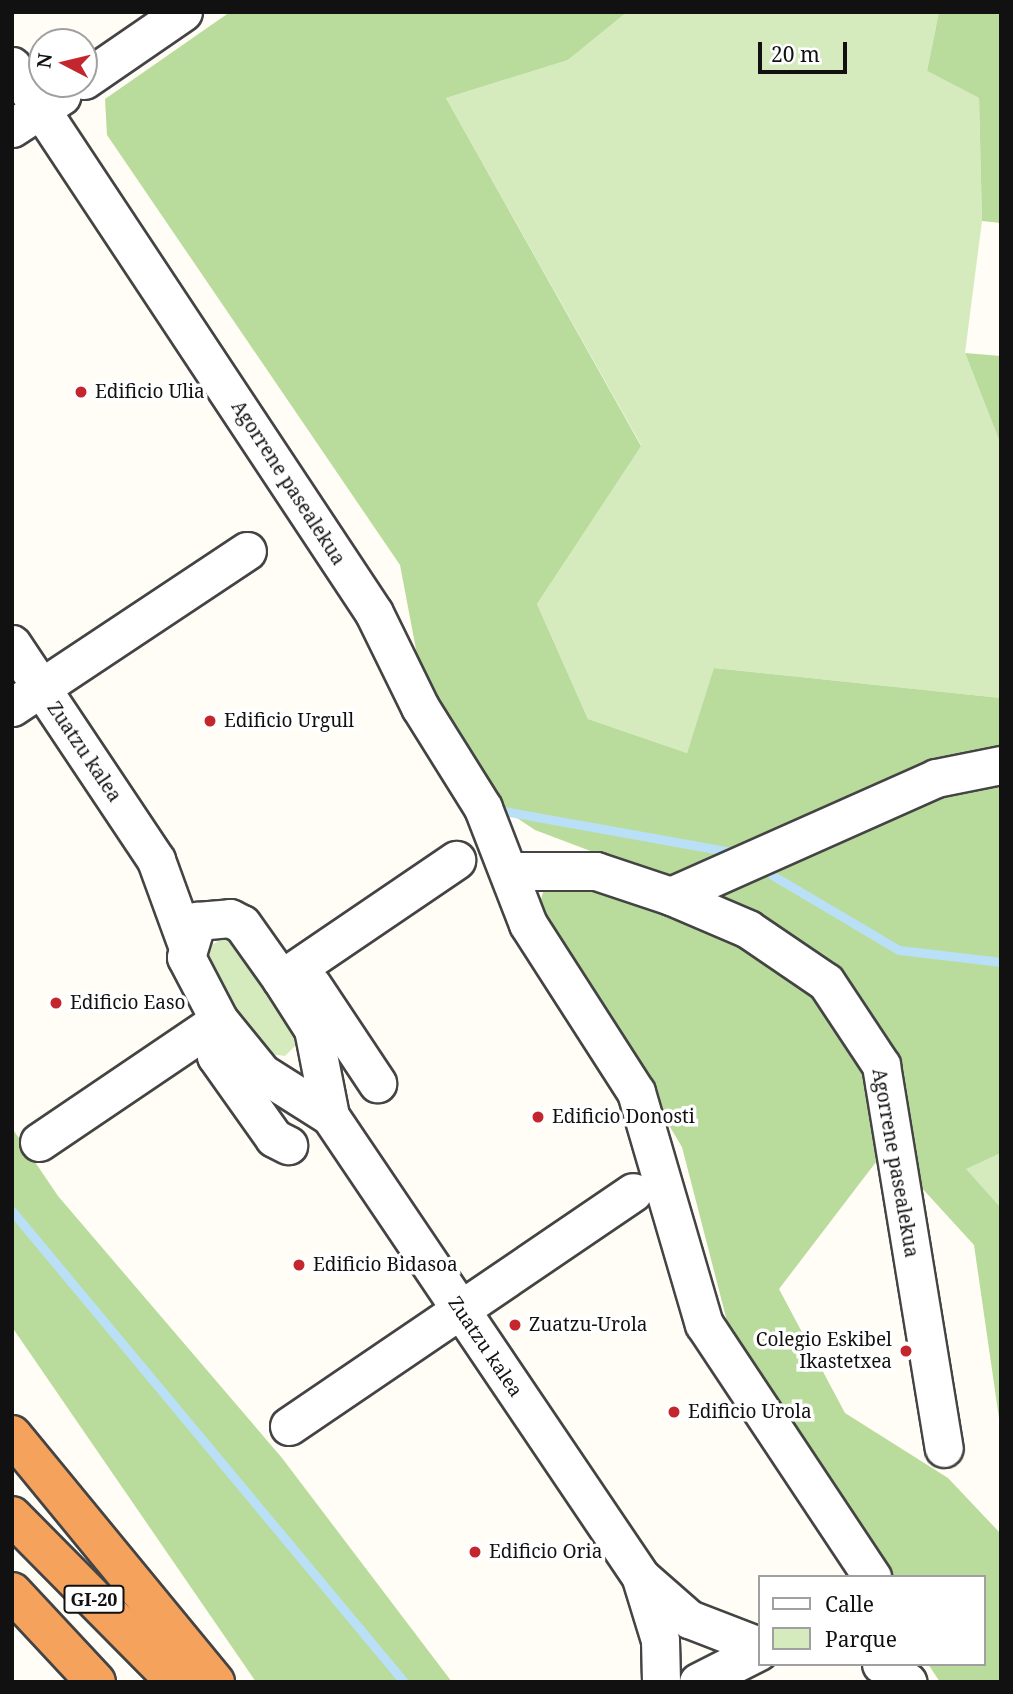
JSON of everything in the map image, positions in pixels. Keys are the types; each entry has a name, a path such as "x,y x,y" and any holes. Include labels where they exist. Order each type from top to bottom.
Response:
{"highway":[{"path":"12,1435 215,1682"},
{"name":"GI-20","path":"12,1516 176,1682"},
{"name":"GI-20","path":"12,1592 92,1678"},
{"path":"12,1605 92,1678"}],"street":[{"path":"98,70 183,12"},
{"name":"Agorrene pasealekua","path":"12,66 27,119 374,613 420,708 483,808 510,871 528,924 636,1092 705,1324 850,1559 870,1575"},
{"path":"27,119 58,98"},
{"path":"27,697 247,551"},
{"name":"Zuatzu kalea","path":"12,644 27,697 156,860 218,918 242,925 290,973 313,1029 313,1041 330,1116 640,1577 689,1619 758,1646"},
{"path":"671,896 936,778 1001,765"},
{"name":"Zuatzu kalea","path":"156,860 187,945 189,969 219,1020 262,1073 330,1116"},
{"path":"377,1083 290,973 456,860"},
{"name":"Agorrene pasealekua","path":"510,871 596,871 671,896 748,929 826,982 881,1065 944,1448"},
{"path":"187,945 197,921 218,918"},
{"path":"39,1142 219,1020"},
{"path":"219,1020 216,1056 274,1138 288,1145"},
{"path":"262,1073 297,1068 313,1041"},
{"path":"289,1426 633,1192"},
{"name":"Zuatzu kalea","path":"640,1577 660,1640 661,1682"},
{"path":"698,1682 758,1652"},
{"path":"884,1666 908,1682"},
{"path":"906,1666 914,1682"}],"green space":[{"path":"230,12 627,12 568,60 446,98 641,446 537,604 588,719 687,753 714,668 1001,698 1001,1153 966,1169 1001,1208 1001,1432 974,1245 920,1186 895,1059 670,881 535,830 499,806 422,681 400,565 107,135 105,99"},
{"path":"627,12 939,12 927,71 979,98 982,221 965,353 1001,445 1001,698 715,668 687,753 588,719 537,604 641,445 446,98 568,60"},
{"path":"939,12 1001,12 1001,223 982,221 979,98 927,71"},
{"path":"965,353 1001,356 1001,445"},
{"path":"596,881 741,937 813,986 867,1068 876,1162 779,1289 845,1413 948,1478 1001,1534 1001,1682 940,1682 929,1666 985,1666 985,1575 891,1575 728,1325 682,1147 538,909 545,886"},
{"path":"225,937 237,944 295,1031 295,1046 285,1056 263,1053 205,966 203,950"},
{"path":"12,1128 58,1196 282,1458 452,1682 256,1682 12,1327"},
{"path":"1001,1153 1001,1208 965,1169"}],"waterway":[{"path":"498,810 737,853"},
{"path":"772,875 899,950 1001,962"},
{"path":"12,1211 404,1682"}],"place":[{"name":"Edificio Ulia","path":"81,392"},
{"name":"Edificio Urgull","path":"210,721"},
{"name":"Edificio Easo","path":"56,1003"},
{"name":"Edificio Donosti","path":"538,1117"},
{"name":"Edificio Bidasoa","path":"299,1265"},
{"name":"Zuatzu-Urola","path":"515,1325"},
{"name":"Colegio Eskibel Ikastetxea","path":"906,1351"},
{"name":"Edificio Urola","path":"674,1412"},
{"name":"Edificio Oria","path":"475,1552"}]}
